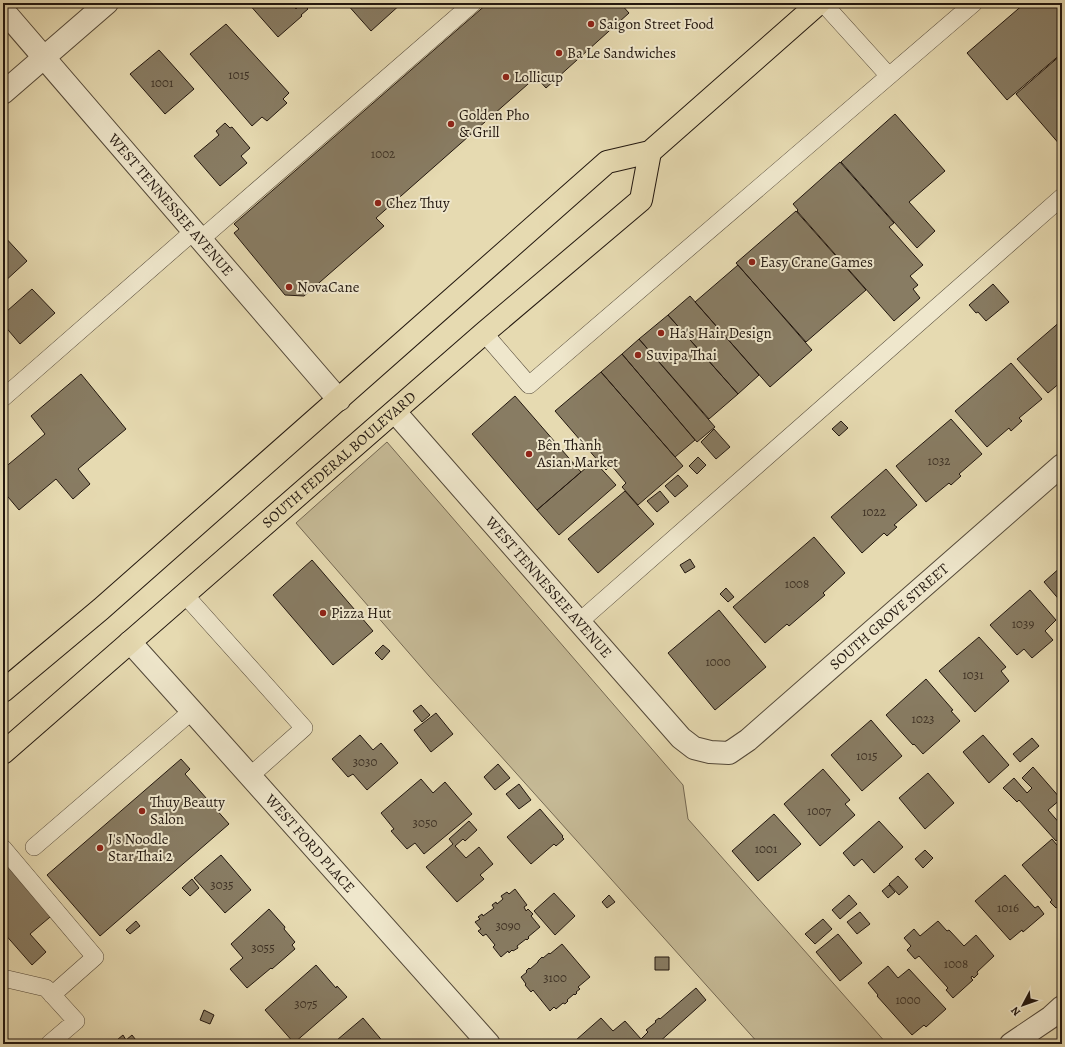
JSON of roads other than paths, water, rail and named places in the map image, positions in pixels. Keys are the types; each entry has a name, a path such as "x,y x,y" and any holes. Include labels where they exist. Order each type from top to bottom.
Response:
{"main road":[{"path":"3,691 101,609 607,162 650,152 820,3"},
{"name":"SOUTH FEDERAL BOULEVARD","path":"3,753 484,334 641,200 650,152"}],"street":[{"path":"3,93 106,3"},
{"name":"WEST TENNESSEE AVENUE","path":"3,10 339,400"},
{"name":"WEST TENNESSEE AVENUE","path":"395,412 681,738 694,748 710,752"},
{"name":"SOUTH GROVE STREET","path":"710,752 729,753 748,740 1062,465"},
{"name":"WEST FORD PLACE","path":"130,642 489,1044"},
{"path":"1011,1044 1051,1017 1062,1007"}],"lane":[{"path":"3,398 473,3"},
{"path":"823,3 889,76"},
{"path":"484,334 529,385 974,3"},
{"path":"579,622 1062,197"},
{"path":"185,595 304,728 250,776"},
{"path":"34,847 192,711"},
{"path":"3,848 95,957 52,995"},
{"path":"3,978 46,988 76,1021 49,1044"}],"place":[{"name":"Saigon Street Food","path":"591,24"},
{"name":"Ba Le Sandwiches","path":"559,53"},
{"name":"Lollicup","path":"506,77"},
{"name":"Golden Pho & Grill","path":"451,124"},
{"name":"Chez Thuy","path":"378,203"},
{"name":"Easy Crane Games","path":"752,262"},
{"name":"NovaCane","path":"289,287"},
{"name":"Ha's Hair Design","path":"661,333"},
{"name":"Suvipa Thai","path":"638,355"},
{"name":"Bên Thành Asian Market","path":"529,454"},
{"name":"Pizza Hut","path":"323,613"},
{"name":"Thuy Beauty Salon","path":"142,811"},
{"name":"J's Noodle Star Thai 2","path":"100,848"}]}
